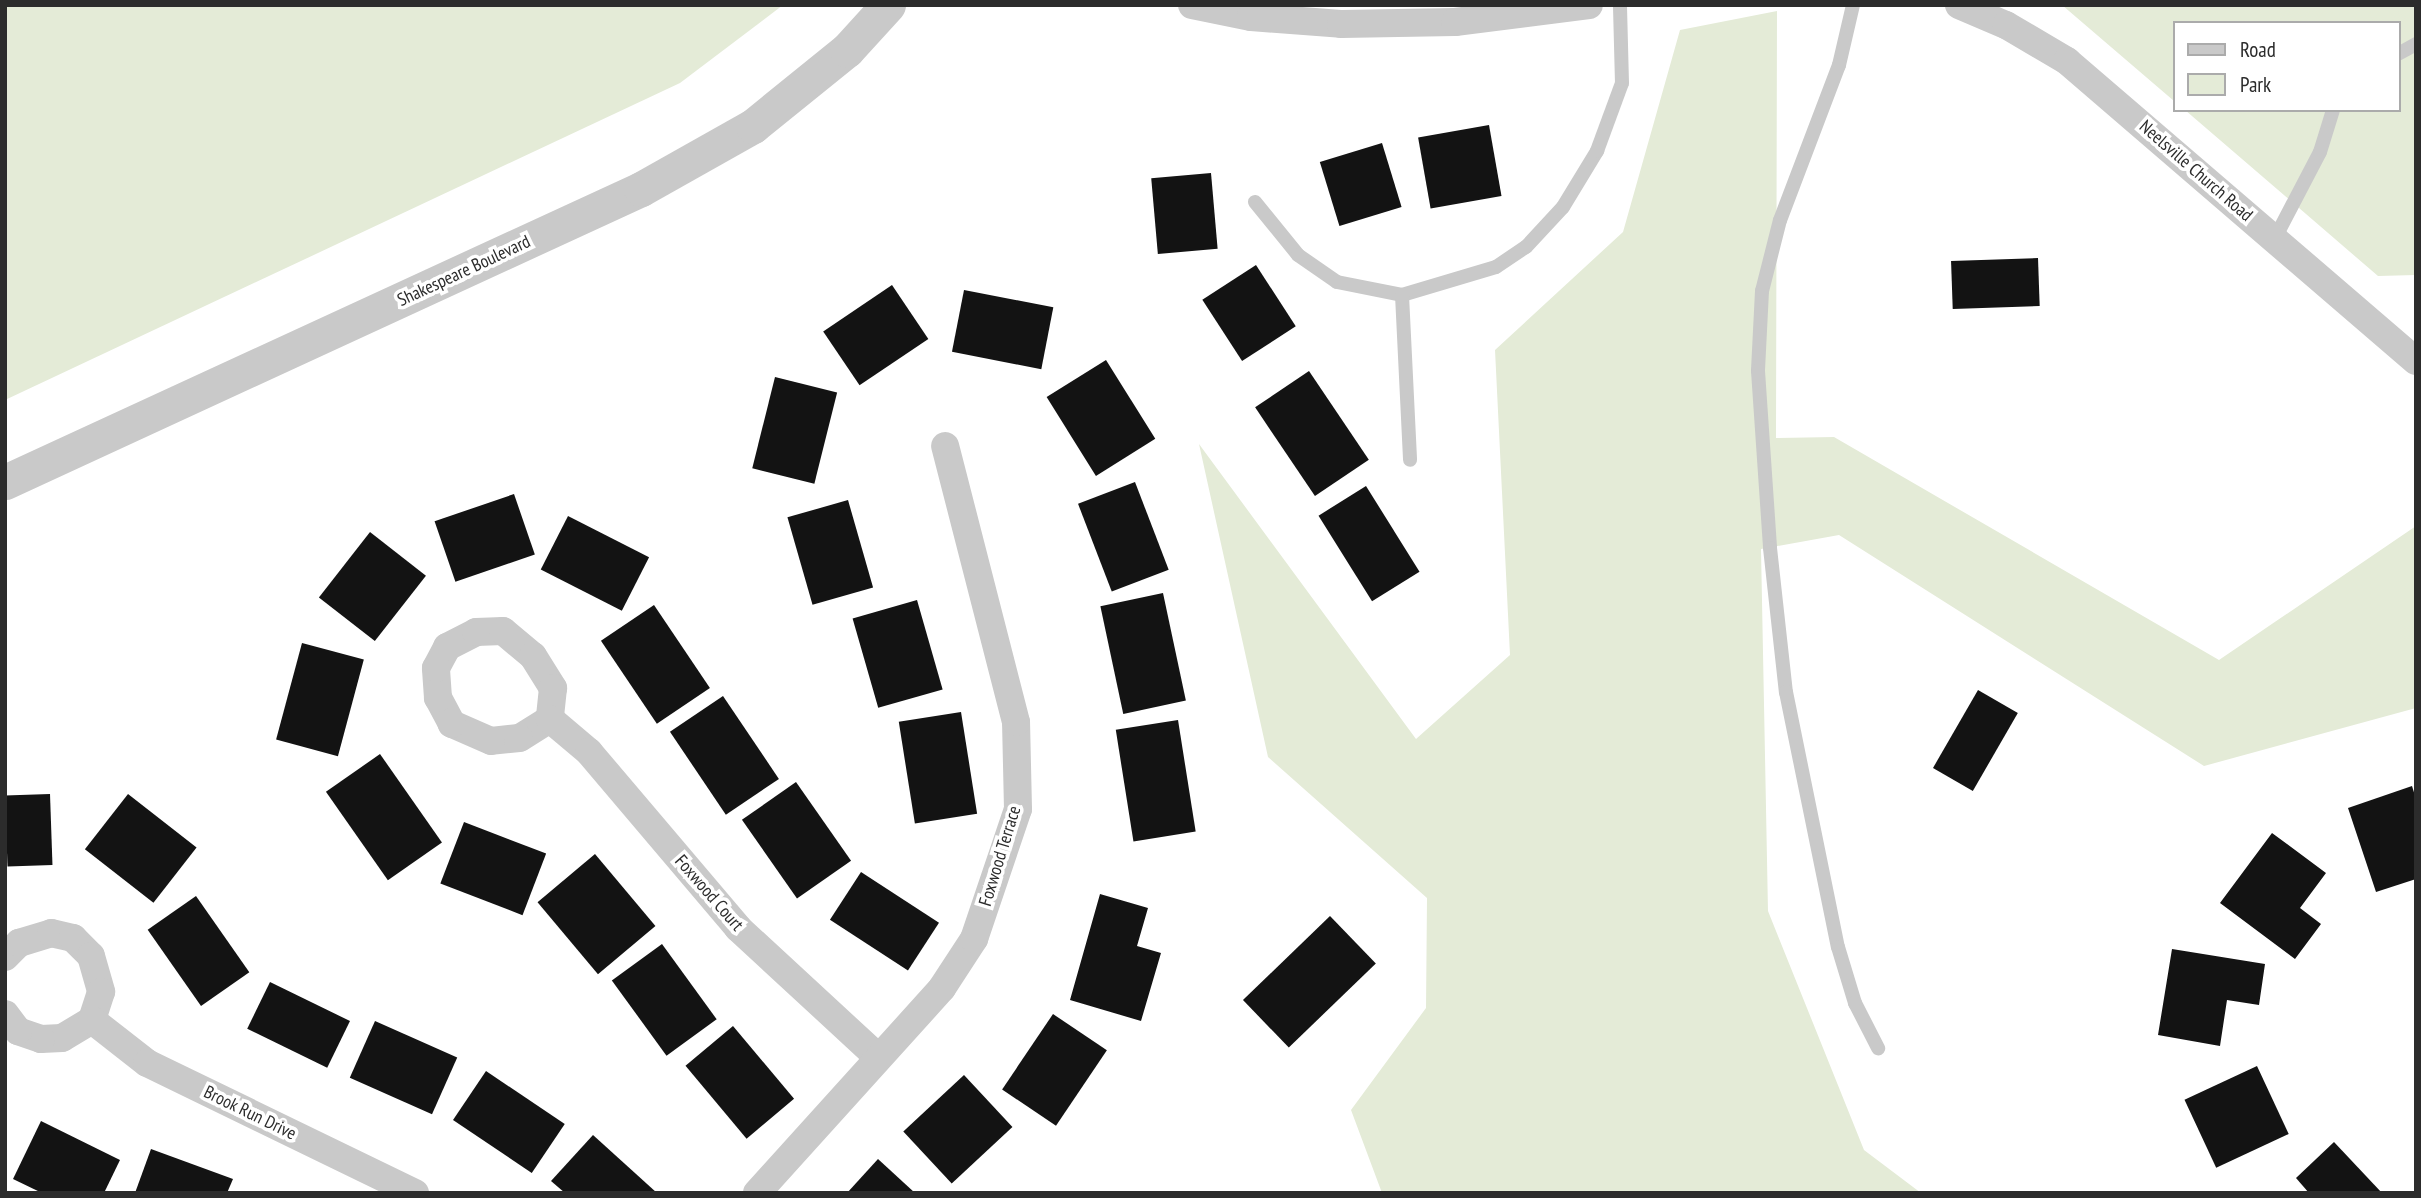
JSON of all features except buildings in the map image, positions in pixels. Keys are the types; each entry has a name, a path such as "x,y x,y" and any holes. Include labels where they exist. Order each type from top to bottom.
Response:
{"street":[{"name":"Shakespeare Boulevard","path":"5,482 641,189 753,126 847,50 888,5"},
{"path":"1192,5 1251,17 1340,24 1455,22 1589,5"},
{"name":"Neelsville Church Road","path":"1958,5 2006,25 2067,61 2416,361"},
{"name":"Foxwood Terrace","path":"757,1193 942,988 974,939 1018,809 1016,722 945,446"},
{"path":"503,631 533,656 553,688 550,719 519,738 491,741 452,724 438,698 436,668 447,647 476,632 503,631"},
{"name":"Foxwood Court","path":"550,719 589,752 738,928 878,1057"},
{"path":"5,957 19,943 51,933 74,938 91,956 99,974 101,992 92,1020 62,1038 41,1039 18,1031 5,1014"},
{"name":"Brook Run Drive","path":"92,1020 147,1063 415,1193"}],"lane":[{"path":"1255,202 1298,255 1337,282 1402,295 1496,267 1526,247 1563,207 1597,151 1622,83 1620,5"},
{"path":"1853,5 1839,65 1780,220 1762,291 1758,371 1770,548 1787,692 1838,947 1855,1003 1878,1048"},
{"path":"2400,53 2416,44"},
{"path":"2274,240 2320,152 2332,112"},
{"path":"1402,295 1410,460"}],"green space":[{"path":"5,5 783,5 680,83 5,400"},
{"path":"2062,5 2416,5 2416,275 2378,276 2187,112 2400,112 2400,21 2172,21 2172,99"},
{"path":"1777,11 1776,438 1834,437 2219,660 2416,526 2416,708 2204,766 1839,535 1761,549 1768,911 1864,1150 1921,1193 1382,1193 1351,1110 1426,1008 1427,898 1268,757 1199,444 1416,739 1510,655 1495,350 1623,232 1680,30"}]}
